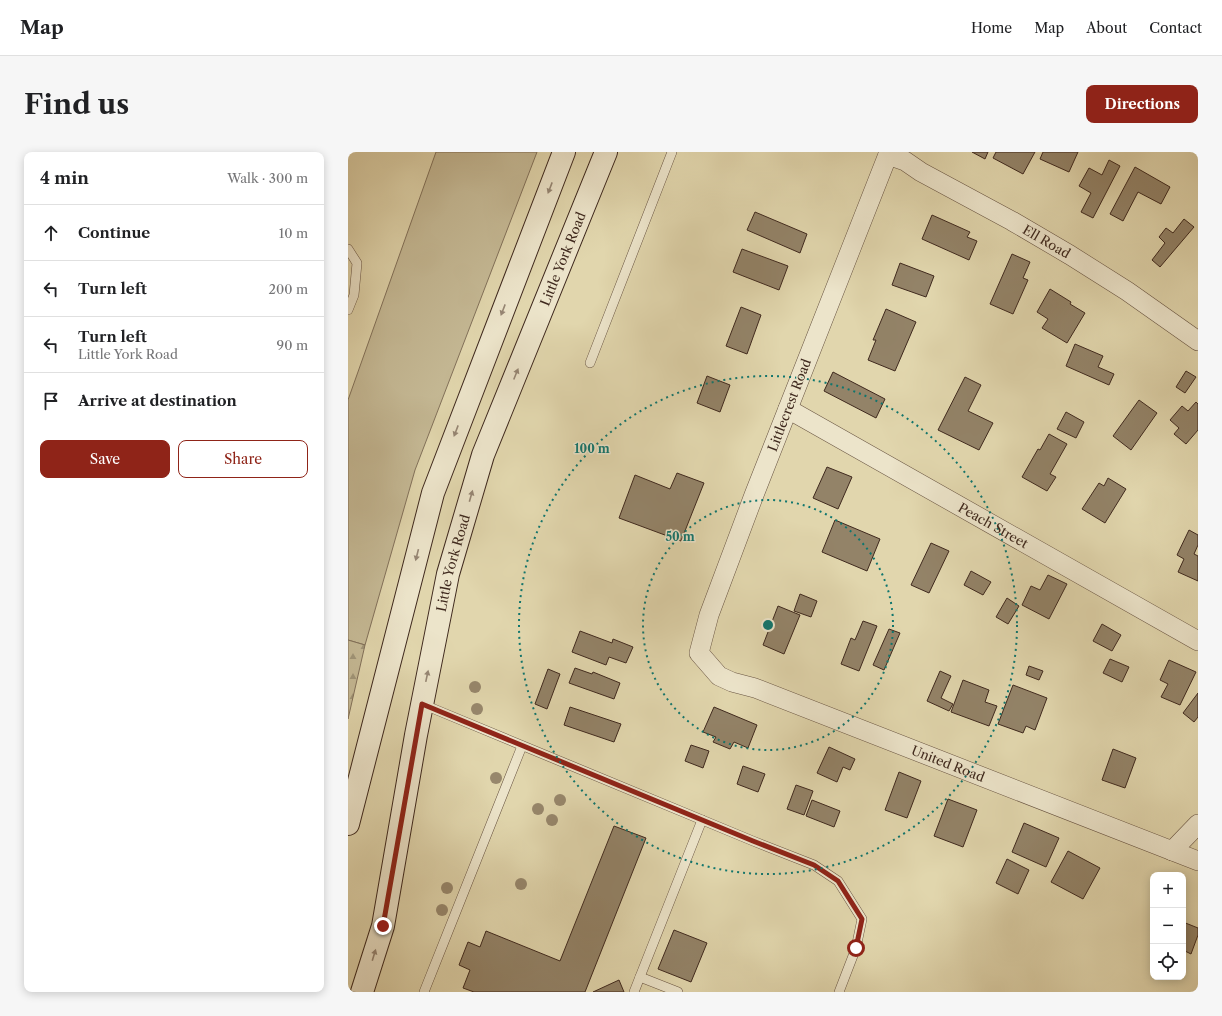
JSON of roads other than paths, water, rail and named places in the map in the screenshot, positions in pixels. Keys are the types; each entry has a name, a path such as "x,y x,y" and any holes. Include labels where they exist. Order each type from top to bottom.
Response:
{"main road":[{"path":"348,824 433,493 564,152"},
{"name":"Little York Road","path":"362,992 383,926 422,704 448,574 483,455 606,152"}],"street":[{"name":"Ell Road","path":"888,153 905,161 921,172 1012,221 1070,255 1128,291 1198,342"},
{"name":"Littlecrest Road","path":"704,660 699,653 709,615 751,502 888,153"},
{"name":"Peach Street","path":"788,409 1198,641"},
{"name":"United Road","path":"704,660 719,676 732,682 755,688 1198,861"},
{"path":"1172,851 1198,824"}],"lane":[{"path":"590,363 672,152"},
{"path":"348,249 356,263 354,295 348,310"},
{"path":"422,704 814,865 838,881 862,919 856,948 839,992"},
{"path":"424,992 522,746"},
{"path":"634,992 702,820"},
{"path":"640,977 678,992"}]}
